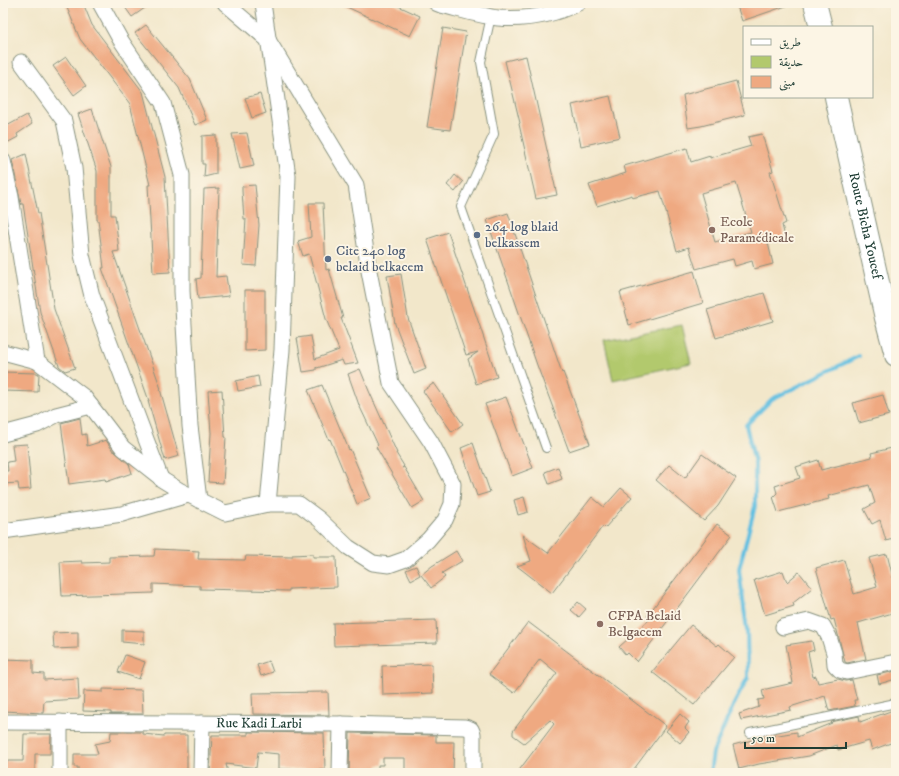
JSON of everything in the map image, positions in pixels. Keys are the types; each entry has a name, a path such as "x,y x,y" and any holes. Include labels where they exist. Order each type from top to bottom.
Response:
{"main road":[{"path":"815,3 821,26"},
{"name":"Route Bicha Youcef","path":"836,98 891,316 896,355"}],"street":[{"path":"100,3 120,39 162,103 182,175 182,292 194,497"},
{"path":"3,352 37,361 84,396 123,448 161,478 225,513 268,504 299,504 319,519 348,547 373,563 388,565 406,559 428,540 445,520 452,504 452,484 430,442 391,383 369,271 356,185 268,40 225,3"},
{"path":"263,3 288,176 282,350 268,504"},
{"path":"436,3 497,18 530,17 566,9 578,3"},
{"path":"21,62 64,120 74,168 82,255 92,296 161,478"},
{"path":"3,162 11,197 37,361"},
{"path":"3,434 37,425 56,415 91,406"},
{"path":"3,531 122,514 194,497"},
{"path":"783,627 809,621 823,626 831,642 835,665 840,670 847,672 896,662"},
{"name":"Rue Kadi Larbi","path":"3,722 341,724 465,727 470,729 473,734 473,773"},
{"path":"60,722 60,773"},
{"path":"201,773 202,723"},
{"path":"340,773 341,724"}],"lane":[{"path":"492,16 481,62 494,134 461,207 546,448"},
{"path":"750,733 896,703"}],"green space":[{"path":"682,325 691,363 613,380 604,340"}],"building":[{"path":"65,3 83,3 92,25 143,92 165,177 170,272 153,273 148,185 150,185 130,104 80,39"},
{"path":"122,3 152,3 132,17"},
{"path":"338,3 392,3 420,16 410,36"},
{"path":"736,3 788,3 789,5 742,21"},
{"path":"146,25 190,79 207,120 195,125 179,88 135,33"},
{"path":"443,28 466,32 450,130 427,127"},
{"path":"526,56 557,195 536,199 505,61"},
{"path":"66,57 86,86 74,95 53,66"},
{"path":"736,81 745,115 688,128 683,95"},
{"path":"260,94 266,113 252,118 245,98"},
{"path":"610,96 620,137 581,146 572,105"},
{"path":"92,109 111,167 111,215 115,215 119,251 113,252 161,389 179,456 165,460 149,401 102,268 104,268 97,220 97,171 78,114"},
{"path":"27,115 32,124 17,134 18,137 3,145 3,128"},
{"path":"247,133 254,166 240,169 232,134"},
{"path":"762,134 773,171 770,172 786,223 782,225 785,237 768,243 773,264 754,269 752,261 735,266 733,259 696,269 689,247 677,251 660,191 632,198 632,195 597,206 589,185 626,173 624,166 687,148 691,162 751,146 748,137","holes":["736,183 751,232 715,242 701,193"]},
{"path":"216,135 216,174 204,177 205,164 202,164 202,136"},
{"path":"26,154 39,213 54,309 75,368 65,371 59,366 40,312 23,204 21,204 12,160"},
{"path":"455,175 463,182 455,192 447,185"},
{"path":"255,185 259,225 256,266 243,265 246,219 244,219 242,191 242,186"},
{"path":"219,188 216,277 226,276 229,296 198,299 196,279 201,278 204,189"},
{"path":"309,203 323,203 326,270 329,269 343,318 341,318 358,363 344,365 342,360 317,368 316,367 316,370 303,372 297,338 311,336 315,359 339,350 326,319 309,254 303,256 298,241 311,237"},
{"path":"508,213 562,373 563,372 590,444 569,451 537,365 487,220"},
{"path":"448,232 497,377 476,384 468,359 478,352 466,355 427,239"},
{"path":"694,271 703,303 629,325 620,292"},
{"path":"401,274 408,318 426,369 414,374 395,324 387,276"},
{"path":"245,290 265,290 265,350 245,351"},
{"path":"764,293 773,321 716,338 707,310"},
{"path":"360,369 396,453 404,466 402,468 404,467 424,501 412,508 376,447 378,445 359,405 348,374"},
{"path":"3,372 39,374 38,392 3,391"},
{"path":"258,376 260,387 238,391 236,381"},
{"path":"434,383 463,424 452,432 423,391"},
{"path":"322,385 371,498 357,504 308,390"},
{"path":"222,390 226,437 223,483 208,482 211,433 208,391"},
{"path":"883,395 889,415 859,423 853,403"},
{"path":"506,397 533,468 512,476 485,404"},
{"path":"80,418 82,435 86,434 87,446 106,440 113,451 129,464 132,473 106,482 105,479 69,484 61,423"},
{"path":"473,443 490,492 477,496 461,448"},
{"path":"27,444 31,489 19,490 18,483 3,484 3,471 8,471 7,462 14,461 12,445"},
{"path":"896,447 896,538 886,541 880,520 872,524 864,509 875,503 869,485 828,496 829,499 778,512 773,497 777,493 775,486 800,478 796,467 818,460 821,470 872,457 871,453"},
{"path":"702,454 736,478 718,506 704,521 656,480 669,465 685,478"},
{"path":"558,467 562,479 549,484 545,472"},
{"path":"621,488 632,497 605,528 603,526 552,593 517,566 531,561 523,535 548,553 592,497 604,507"},
{"path":"524,497 528,512 518,515 514,500"},
{"path":"717,524 732,535 637,662 628,653 626,655 619,647 650,619 647,616"},
{"path":"155,549 199,551 198,559 245,560 246,556 292,557 292,555 313,554 313,557 336,557 337,587 289,589 289,591 200,589 200,586 153,584 153,593 62,596 60,562 109,562 109,557 154,556"},
{"path":"456,551 462,561 442,573 445,577 431,588 421,575 432,566"},
{"path":"887,554 896,590 896,612 858,623 866,659 847,663 845,662 834,619 831,620 816,568 844,560 854,594 877,587 869,558"},
{"path":"416,566 420,575 411,580 406,570"},
{"path":"783,571 787,582 799,572 812,588 793,603 794,606 765,615 754,580"},
{"path":"578,602 586,609 579,617 571,610"},
{"path":"436,620 437,643 334,646 333,623"},
{"path":"528,622 666,726 631,773 517,773 554,724 550,720 524,743 513,735 513,731 557,673 540,659 514,693 489,674"},
{"path":"691,625 717,646 719,644 734,657 694,705 652,672"},
{"path":"122,630 144,631 144,644 122,642"},
{"path":"78,632 78,648 54,649 53,633"},
{"path":"812,641 814,650 808,652 813,677 816,676 818,683 838,679 845,681 852,680 857,700 854,700 855,706 829,711 825,696 790,707 791,710 741,720 739,714 759,707 758,700 764,699 762,690 793,683 786,645"},
{"path":"125,655 145,662 139,679 118,672"},
{"path":"3,659 33,660 33,673 44,674 44,680 78,678 79,699 44,701 43,713 3,711"},
{"path":"269,661 273,672 261,676 257,665"},
{"path":"432,664 433,693 383,695 382,666"},
{"path":"896,671 896,679 879,684 877,675"},
{"path":"103,689 142,690 143,714 111,714 111,712 83,711 84,691 103,692"},
{"path":"328,692 329,715 253,714 252,693"},
{"path":"896,709 896,741 872,750 869,741 838,750 837,745 809,756 759,764 739,769 733,745 760,738 797,732 797,737 832,723 831,722 859,716 860,722"},
{"path":"680,714 689,722 685,728 689,732 680,743 666,731"},
{"path":"111,732 143,732 143,734 164,736 187,735 187,773 78,773 78,767 74,767 74,754 98,754 95,744 110,741"},
{"path":"248,732 324,733 325,770 279,769 279,754 258,752 256,768 226,764 228,773 210,773 212,735 248,735"},
{"path":"350,733 436,735 436,742 454,742 453,773 405,773 405,758 383,758 383,765 378,765 378,773 349,773"},
{"path":"24,734 51,734 50,754 35,754 35,773 3,773 3,761 23,761"}],"waterway":[{"path":"710,773 713,752 733,706 748,677 747,631 739,569 755,506 755,463 746,425 772,399 859,356"}],"place":[{"name":"Ecole Paramédicale","path":"712,230"},
{"name":"264 log blaid belkassem","path":"477,235"},
{"name":"Cite 240 log belaid belkacem","path":"328,259"},
{"name":"CFPA Belaid Belgacem","path":"600,624"}]}
